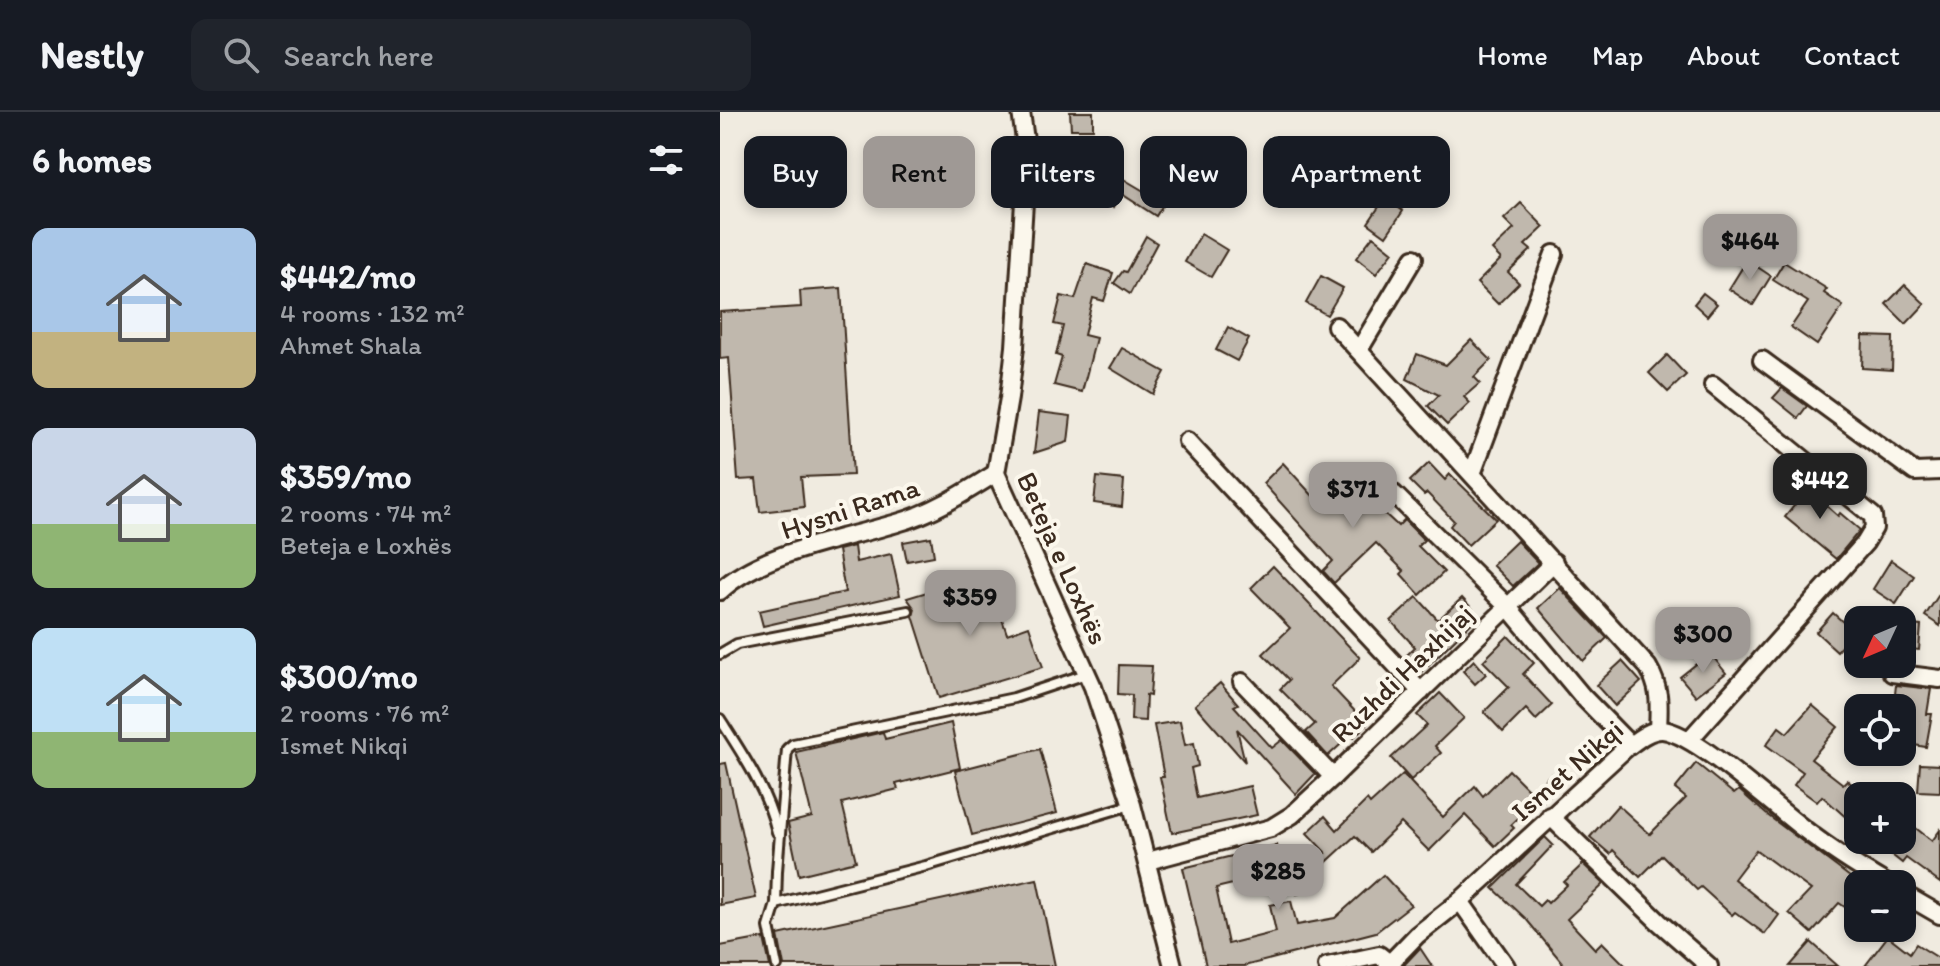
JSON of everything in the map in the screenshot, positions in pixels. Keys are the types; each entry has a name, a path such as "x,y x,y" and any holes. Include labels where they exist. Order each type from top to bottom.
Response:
{"street":[{"name":"Beteja e Loxhës","path":"1021,112 1027,154 1016,333 996,473 1086,674 1115,748 1148,861 1173,966"},
{"path":"1472,474 1554,254"},
{"path":"1359,350 1414,258"},
{"path":"1336,326 1648,667 1657,682 1660,697 1658,730"},
{"path":"1762,360 1915,472 1940,471"},
{"path":"1690,739 1865,543 1874,528 1873,516 1713,385"},
{"path":"1187,441 1421,692"},
{"name":"Hysni Rama","path":"720,591 754,569 799,551 900,523 948,503 996,473"},
{"name":"Ruzhdi Haxhijaj","path":"1394,494 1508,607 1583,697 1630,745"},
{"path":"1508,607 1554,562"},
{"name":"Ruzhdi Haxhijaj","path":"1148,861 1271,828 1292,815 1508,607"},
{"path":"1916,676 1940,679"},
{"name":"Ruzhdi Haxhijaj","path":"1242,682 1333,777"},
{"name":"Ismet Nikqi","path":"1327,966 1379,955 1392,964 1417,935 1460,901 1630,745 1658,730 1690,739 1822,843 1865,870"},
{"path":"1550,816 1709,966"},
{"path":"1460,901 1506,966"},
{"path":"1916,901 1940,915"}],"lane":[{"path":"720,654 737,644 908,611"},
{"path":"777,966 769,927 776,904 787,749 793,744 1014,698 1086,674"},
{"path":"720,719 759,783 772,810 779,841"},
{"path":"776,904 926,866 1132,805"}],"building":[{"path":"1070,112 1093,112 1093,129 1071,129"},
{"path":"1124,179 1140,189 1140,206 1124,196"},
{"path":"1521,203 1544,227 1525,245 1531,250 1508,272 1519,283 1498,304 1477,283 1501,259 1492,250 1514,229 1504,219"},
{"path":"1143,208 1161,208 1156,216"},
{"path":"1378,208 1399,208 1403,211 1386,236 1368,223"},
{"path":"1201,234 1227,250 1211,277 1185,262"},
{"path":"1146,236 1157,243 1130,294 1114,283 1123,271 1126,272"},
{"path":"1373,236 1393,252 1376,274 1356,258"},
{"path":"1747,260 1771,276 1753,305 1729,289"},
{"path":"1784,262 1827,289 1824,293 1843,306 1817,345 1791,327 1808,302 1773,280"},
{"path":"1087,264 1113,273 1104,301 1093,298 1084,335 1096,338 1082,392 1054,385 1062,357 1056,355 1063,326 1054,324 1061,296 1075,299"},
{"path":"1321,276 1343,288 1327,315 1306,303"},
{"path":"1905,285 1925,304 1906,324 1886,304"},
{"path":"841,288 853,475 801,477 804,507 760,512 756,479 738,480 729,358 720,359 720,312 801,307 800,291"},
{"path":"1703,293 1717,304 1707,316 1694,304"},
{"path":"1228,327 1249,339 1237,361 1216,350"},
{"path":"1863,336 1893,337 1892,370 1862,368"},
{"path":"1471,340 1491,360 1474,377 1480,383 1464,397 1470,403 1447,425 1428,406 1439,395 1407,379 1417,354 1446,365"},
{"path":"1122,348 1165,372 1153,394 1110,368"},
{"path":"1667,355 1686,375 1668,392 1649,373"},
{"path":"1782,388 1807,406 1798,418 1773,398"},
{"path":"1039,412 1071,416 1068,442 1034,453"},
{"path":"1283,463 1324,508 1350,481 1398,526 1404,520 1424,540 1418,546 1444,572 1420,595 1401,574 1404,571 1376,543 1334,583 1323,571 1333,561 1263,483"},
{"path":"1429,463 1445,480 1450,474 1496,519 1468,545 1450,526 1454,521 1427,493 1424,495 1410,481"},
{"path":"1097,477 1124,480 1122,507 1094,503"},
{"path":"1794,477 1838,516 1840,513 1860,530 1836,559 1785,517 1798,501 1784,489"},
{"path":"931,537 934,556 907,561 903,542"},
{"path":"1517,541 1538,563 1513,586 1492,565"},
{"path":"854,546 856,562 891,554 900,595 763,626 759,611 845,592 838,550"},
{"path":"1891,560 1914,576 1896,604 1873,589"},
{"path":"1273,566 1360,658 1331,686 1367,724 1328,756 1306,732 1315,724 1280,689 1289,680 1263,654 1290,628 1251,588"},
{"path":"987,574 1007,634 1029,626 1043,667 939,698 913,616 915,609 907,598"},
{"path":"1560,588 1607,638 1583,661 1538,608"},
{"path":"1940,593 1940,626 1925,616"},
{"path":"1417,597 1438,620 1462,598 1479,616 1419,674 1404,658 1415,647 1391,621"},
{"path":"1833,613 1844,623 1844,643 1837,651 1816,632"},
{"path":"1916,625 1921,626 1919,650 1916,650"},
{"path":"1508,636 1534,663 1523,674 1552,705 1536,720 1526,709 1503,732 1484,712 1509,687 1483,661"},
{"path":"1710,653 1726,673 1696,696 1680,677"},
{"path":"1474,660 1486,674 1475,684 1463,671"},
{"path":"1622,661 1641,682 1615,706 1596,685"},
{"path":"1119,665 1152,666 1145,721 1131,720 1132,695 1118,694"},
{"path":"1220,683 1238,704 1234,706 1272,748 1282,740 1315,774 1296,794 1237,729 1245,762 1195,705"},
{"path":"1896,685 1931,689 1927,714 1932,714 1926,747 1916,745 1916,694 1895,694"},
{"path":"1440,693 1464,718 1435,746 1441,753 1411,780 1391,758 1427,725 1417,715"},
{"path":"1812,705 1838,727 1811,759 1844,783 1844,816 1822,796 1817,802 1794,785 1803,772 1766,745 1779,727 1787,733"},
{"path":"1180,721 1185,745 1194,743 1198,766 1191,768 1197,798 1250,786 1257,815 1172,833 1160,777 1164,777 1154,725"},
{"path":"951,723 960,768 896,784 898,789 842,803 856,861 799,875 788,823 812,817 796,752 883,732 885,739"},
{"path":"1040,749 1057,813 972,835 955,771"},
{"path":"726,763 756,898 720,905 720,764"},
{"path":"1696,763 1734,794 1739,790 1844,872 1844,906 1839,903 1812,933 1789,913 1811,890 1756,850 1734,879 1779,915 1765,934 1735,912 1732,915 1701,887 1697,890 1662,855 1640,877 1613,850 1610,854 1590,837 1618,805 1650,834 1686,798 1675,789"},
{"path":"1920,764 1940,765 1940,792 1918,791"},
{"path":"1509,770 1538,799 1495,846 1465,815 1429,851 1401,823 1371,852 1355,836 1318,870 1323,886 1297,894 1288,865 1326,853 1307,833 1325,816 1337,830 1367,800 1370,804 1403,774 1443,817 1475,786 1483,796"},
{"path":"1551,774 1561,784 1543,801 1533,791"},
{"path":"1916,828 1932,841 1940,830 1940,883 1906,858 1902,863 1891,854 1916,854"},
{"path":"1545,837 1553,845 1516,884 1539,906 1545,900 1548,903 1567,885 1564,882 1583,864 1604,884 1567,919 1595,949 1602,942 1626,966 1565,966 1526,919 1493,888"},
{"path":"1277,845 1283,872 1216,888 1228,944 1276,932 1270,905 1291,901 1297,925 1335,918 1383,875 1411,905 1376,932 1244,966 1206,966 1183,868"},
{"path":"1037,879 1055,966 784,966 778,935"},
{"path":"764,938 770,966 720,966 720,946"},
{"path":"1811,942 1838,966 1790,966"},
{"path":"1883,942 1896,942 1910,953 1916,944 1940,959 1940,966 1865,966"},
{"path":"1420,948 1432,966 1404,966 1404,965"}]}
